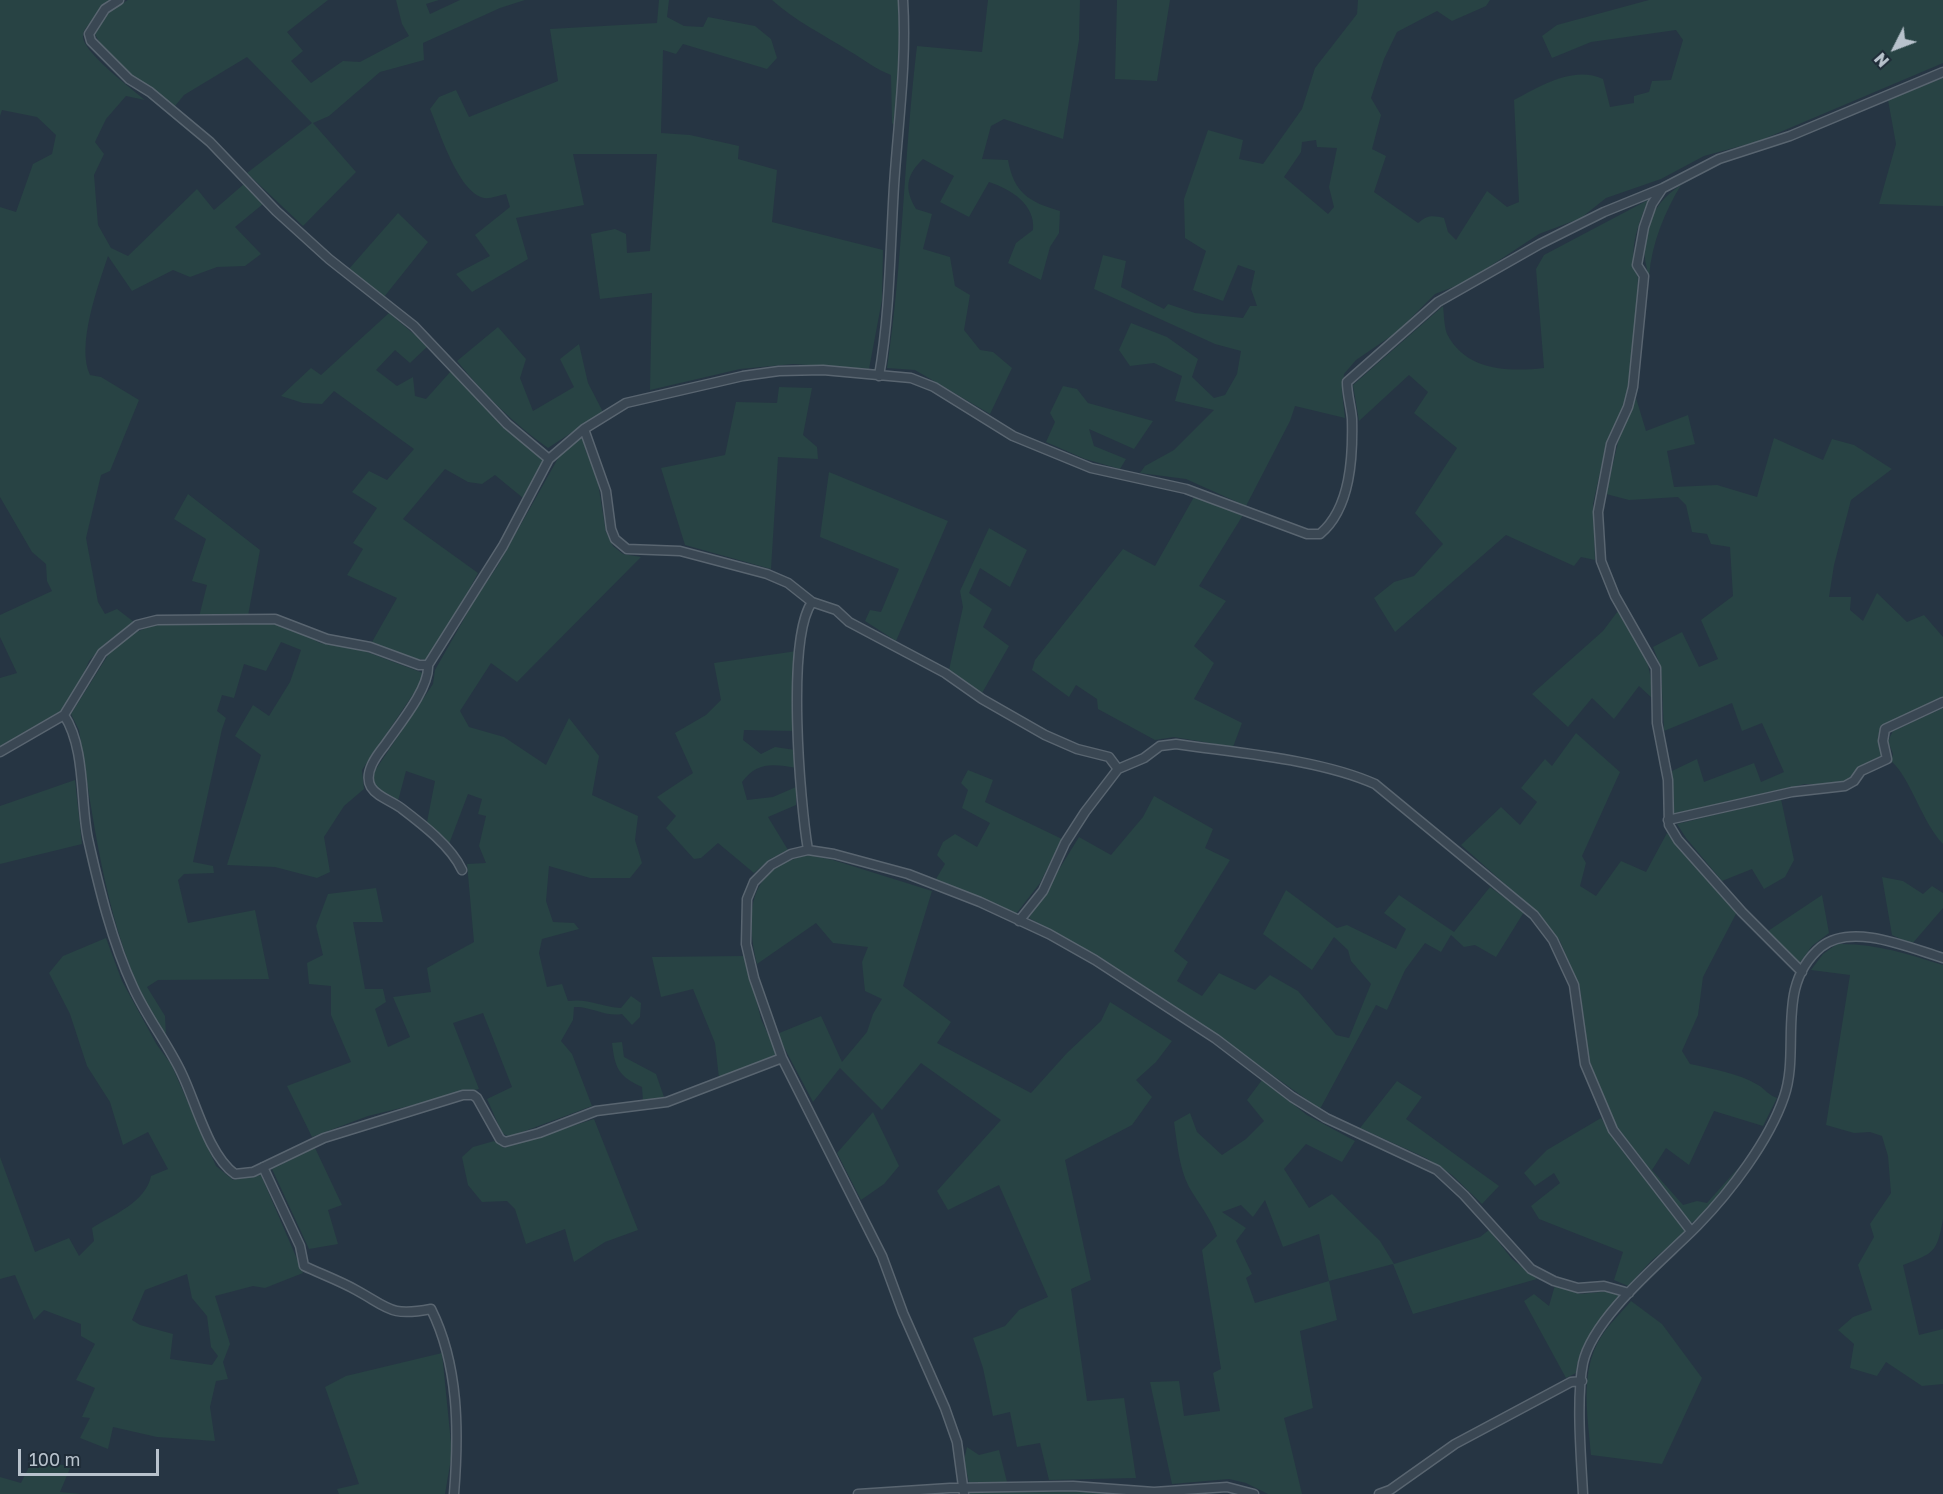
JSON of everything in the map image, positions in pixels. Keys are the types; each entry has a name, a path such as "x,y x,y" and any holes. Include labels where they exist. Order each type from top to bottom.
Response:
{"street":[{"path":"119,0 105,9 89,34 91,41 98,49 129,79 150,92 210,142 276,211 328,259 414,326 507,424 549,459"},
{"path":"879,376 886,335 894,189 905,58 903,0"},
{"path":"462,870 452,854 400,807 377,794 368,779 379,754 427,682 428,665 503,546 549,459 584,429 626,403 743,376 823,369 921,381 1013,436 1091,468 1186,489 1307,534 1316,535 1330,523 1345,495 1352,458 1352,417 1347,382 1352,375 1382,353 1438,302 1540,244 1604,212 1663,188 1719,159 1790,136 1943,72"},
{"path":"1663,188 1652,204 1644,227 1637,265 1644,276 1633,387 1628,406 1611,444 1598,512 1598,529 1605,572 1656,668 1660,746 1668,780 1668,820 1678,840 1701,867 1802,972"},
{"path":"584,429 606,491 611,529 620,545 627,549 680,551 738,565 788,583 812,602 836,610 849,622 945,672 982,699 1045,735 1077,749 1109,757 1118,769"},
{"path":"808,850 801,805 798,735 800,653 805,612 812,602"},
{"path":"0,752 64,715 102,653 137,625 157,620 275,619 327,639 370,647 419,665 428,665"},
{"path":"1668,820 1792,792 1831,789 1850,784 1861,771 1887,759 1883,741 1885,729 1943,702"},
{"path":"64,715 73,733 84,793 88,837 115,937 132,984 148,1019 178,1067 220,1160 234,1174 242,1174 263,1167 324,1138 469,1094 477,1098 500,1139 505,1142 538,1133 596,1111 667,1102 782,1058"},
{"path":"1019,921 1043,891 1065,843 1085,812 1118,769 1144,758 1160,746 1176,744 1352,773 1375,783 1534,915 1553,940 1574,985 1585,1064 1613,1130 1691,1232"},
{"path":"964,1491 957,1442 933,1377 903,1313 882,1256 782,1058 754,978 746,944 747,899 754,882 771,865 808,850 834,854 908,874 1019,921 1095,960 1216,1039 1292,1097 1326,1118 1437,1170 1464,1195 1531,1269 1554,1281 1578,1288 1604,1286 1629,1293"},
{"path":"1583,1494 1583,1361 1591,1344 1629,1293 1691,1232 1726,1194 1747,1165 1785,1096 1789,1026 1802,972 1821,948 1831,941 1846,938 1867,937 1943,958"},
{"path":"263,1167 300,1246 304,1266 356,1290 389,1310 406,1314 431,1310 449,1354 457,1434 454,1494"},
{"path":"1379,1494 1390,1490 1455,1444 1571,1382 1582,1381"},
{"path":"858,1494 1101,1487 1154,1492 1227,1487 1254,1494"}],"green space":[{"path":"0,0 109,0 85,29 83,37 85,44 110,70 145,100 126,96 106,119 95,142 104,154 94,175 98,225 111,248 128,256 197,189 214,210 244,184 263,204 235,227 261,254 245,266 217,267 190,277 173,270 132,291 108,256 90,316 86,363 90,375 101,377 139,400 110,471 101,475 86,538 98,602 105,614 117,609 134,622 107,642 89,661 77,689 64,709 0,746 0,678 17,673 0,637 0,615 52,591 47,581 46,564 32,552 0,497 0,207 16,212 33,164 52,154 56,135 37,117 2,110 0,116"},
{"path":"128,0 328,0 287,32 303,51 291,61 311,83 343,61 360,62 409,36 402,24 396,0 439,0 426,4 430,14 460,0 525,0 500,8 423,43 424,60 380,72 329,116 313,123 356,172 303,226 247,173 312,123 247,57 184,95 175,106 119,65 101,45 95,34 109,11"},
{"path":"659,0 669,0 667,17 684,26 703,27 708,17 755,26 771,39 777,58 767,69 683,44 676,54 663,50 661,133 690,135 739,146 738,159 777,170 772,222 883,250 882,300 869,369 793,364 740,369 650,390 652,293 600,299 591,234 615,229 626,234 627,253 650,251 657,154 573,154 584,205 516,218 528,259 472,292 456,274 490,256 475,235 510,207 506,194 484,198 466,185 451,160 430,109 439,97 456,90 469,117 558,81 550,29 657,23"},
{"path":"772,0 898,0 901,49 895,126 892,123 891,75 800,21"},
{"path":"988,0 1080,0 1079,40 1063,139 1004,119 991,126 982,159 1008,160 1014,181 1025,195 1040,204 1060,211 1059,233 1050,247 1041,280 1008,263 1016,243 1033,230 1030,213 1020,199 1006,189 989,182 969,217 940,202 954,176 923,159 910,177 908,189 916,209 932,214 923,249 950,257 955,286 970,295 964,330 980,350 993,352 1012,368 990,414 915,370 887,368 897,288 917,46 982,52"},
{"path":"1117,0 1170,0 1157,81 1115,79"},
{"path":"1358,0 1490,0 1486,6 1452,21 1437,11 1397,32 1384,59 1371,98 1381,115 1372,149 1386,156 1374,192 1418,223 1430,216 1444,218 1448,232 1456,240 1487,191 1507,207 1519,202 1514,100 1557,79 1581,74 1603,79 1610,107 1634,103 1634,96 1649,92 1652,81 1671,80 1683,40 1676,30 1591,42 1552,58 1542,36 1557,25 1649,0 1943,0 1943,63 1759,141 1704,156 1661,179 1606,198 1581,218 1539,234 1466,282 1435,294 1397,332 1356,360 1344,374 1342,392 1345,418 1295,406 1290,421 1246,506 1186,479 1140,473 1145,466 1174,450 1214,410 1175,401 1182,376 1154,363 1130,366 1119,350 1131,323 1167,337 1198,359 1192,377 1214,398 1225,395 1237,374 1241,351 1215,344 1094,289 1103,255 1126,261 1121,287 1164,309 1168,304 1195,313 1243,318 1250,306 1257,306 1251,289 1255,271 1238,265 1223,301 1193,290 1206,251 1185,238 1184,199 1208,130 1243,140 1239,159 1263,164 1302,109 1315,68 1357,14","holes":["1316,140 1317,147 1337,148 1329,187 1334,207 1328,214 1284,177 1301,152 1302,142"]},
{"path":"1943,78 1943,206 1879,204 1896,144 1888,100"},
{"path":"1681,185 1660,229 1649,276 1644,249 1648,224 1661,203"},
{"path":"1648,200 1634,248 1638,278 1631,384 1626,406 1607,441 1593,504 1595,560 1581,557 1574,566 1506,535 1395,632 1374,598 1394,582 1414,576 1443,544 1415,513 1457,448 1414,413 1428,392 1409,375 1359,421 1353,385 1443,306 1447,334 1465,355 1477,362 1502,369 1544,368 1536,269 1544,255"},
{"path":"398,213 428,242 384,297 348,270"},
{"path":"389,313 428,346 410,363 395,350 376,370 397,386 413,377 415,396 426,399 451,371 509,433 526,442 544,459 523,498 495,475 482,484 468,482 445,469 403,519 478,573 450,625 427,660 414,659 372,642 397,598 347,575 363,549 353,543 377,508 352,492 369,471 387,480 414,449 334,391 322,404 303,403 281,396 311,368 321,375"},
{"path":"498,327 526,359 520,378 533,411 574,387 560,359 579,344 588,383 603,412 548,448 523,429 489,397 457,361"},
{"path":"1063,386 1077,389 1088,403 1153,421 1134,449 1089,429 1094,446 1126,459 1120,469 1085,459 1046,442 1055,422 1050,413"},
{"path":"779,387 812,388 803,435 817,447 818,459 778,457 771,569 685,545 661,468 725,455 736,402 777,403"},
{"path":"1636,398 1646,431 1688,415 1695,444 1667,451 1674,487 1717,485 1757,497 1774,438 1823,460 1832,439 1854,445 1892,469 1851,500 1834,565 1829,597 1851,597 1850,610 1863,621 1877,593 1907,622 1924,615 1943,637 1943,701 1882,726 1878,736 1883,757 1858,768 1846,782 1825,785 1805,784 1674,814 1672,771 1697,759 1704,782 1754,763 1761,782 1784,772 1762,723 1742,731 1732,703 1664,731 1661,668 1653,647 1682,632 1699,667 1718,659 1701,620 1733,596 1730,547 1711,544 1707,534 1692,532 1686,505 1678,497 1629,500 1606,494 1619,438"},
{"path":"583,434 586,452 596,471 606,532 613,546 623,554 641,557 517,682 491,663 460,711 469,727 504,737 546,765 569,718 599,756 592,795 638,816 635,840 642,863 630,878 590,878 549,866 546,901 553,922 574,923 579,929 542,939 539,953 547,987 562,984 568,1001 582,1001 621,1008 631,996 641,1003 640,1017 632,1025 622,1014 616,1015 574,1007 573,1020 561,1041 572,1054 592,1106 509,1137 502,1133 487,1099 512,1087 483,1013 453,1023 479,1089 368,1116 312,1137 287,1086 351,1062 331,1015 331,986 309,984 307,963 323,955 316,926 328,894 376,888 383,922 353,922 365,989 383,989 386,1002 375,1009 388,1047 410,1037 393,997 431,992 427,968 474,942 467,864 486,863 479,846 486,816 478,814 482,799 468,794 449,844 427,822 435,781 406,771 398,801 378,788 372,775 433,684 435,670 477,596 497,567 561,453"},
{"path":"829,472 948,521 896,641 865,621 870,610 881,612 899,569 820,537"},
{"path":"188,494 260,550 248,616 199,617 207,585 192,581 206,539 174,519"},
{"path":"1194,497 1243,515 1199,586 1226,601 1194,646 1214,663 1194,699 1242,723 1233,747 1174,737 1155,740 1098,709 1097,699 1076,685 1069,697 1032,670 1035,660 1123,549 1155,566"},
{"path":"989,528 1027,550 1010,587 980,568 969,593 992,609 983,627 1009,646 982,693 949,670 963,607 960,591"},
{"path":"1618,611 1647,661 1652,698 1639,686 1614,719 1592,698 1568,727 1532,694 1603,631"},
{"path":"271,624 287,626 320,643 359,649 423,673 422,681 362,770 364,789 344,806 324,837 330,872 317,878 275,867 227,865 261,755 235,736 253,705 269,716 290,682 301,650 281,642 266,671 244,664 234,698 222,695 217,711 226,718 193,862 213,866 214,873 184,874 178,880 188,923 255,910 269,979 158,980 147,987 165,1016 166,1037 141,993 118,930 101,864 79,730 71,714 110,652 132,634 153,625"},
{"path":"797,651 795,731 744,730 743,740 761,754 775,747 795,750 797,768 773,765 760,767 742,782 747,800 773,797 796,787 796,805 768,817 788,850 770,859 754,873 718,843 701,858 694,859 666,828 676,816 657,797 693,773 675,733 706,715 721,700 714,663"},
{"path":"1943,708 1943,844 1928,824 1904,778 1891,761 1893,754 1888,741 1893,731"},
{"path":"1576,733 1620,772 1582,856 1586,863 1580,886 1596,896 1621,861 1646,872 1667,833 1737,912 1703,977 1698,1015 1682,1051 1690,1064 1742,1077 1777,1098 1763,1126 1714,1111 1689,1165 1666,1148 1652,1170 1683,1205 1697,1201 1707,1203 1740,1166 1707,1210 1690,1224 1616,1127 1589,1060 1580,988 1560,941 1533,909 1461,845 1501,807 1520,825 1537,802 1521,788 1545,759 1552,766"},
{"path":"968,770 993,780 985,802 1062,839 1040,883 1016,914 936,879 945,864 937,855 943,842 955,834 977,847 990,823 962,808 968,790 961,783"},
{"path":"75,780 82,844 0,864 0,806"},
{"path":"1154,796 1213,829 1205,848 1230,860 1174,951 1188,962 1177,981 1202,996 1219,973 1255,990 1270,975 1298,991 1336,1035 1349,1038 1371,984 1351,961 1348,950 1334,937 1312,970 1263,934 1286,890 1337,928 1347,925 1396,949 1406,929 1384,913 1399,895 1454,932 1490,887 1524,912 1496,957 1475,945 1464,947 1451,935 1441,952 1425,943 1405,970 1387,1010 1376,1005 1320,1109 1191,1017 1101,958 1029,918 1079,837 1111,855 1143,817"},
{"path":"1781,799 1794,860 1785,877 1764,889 1752,869 1722,881 1677,824"},
{"path":"808,855 833,860 932,891 903,986 951,1022 937,1043 1031,1093 1067,1053 1101,1021 1110,1002 1172,1041 1156,1062 1136,1080 1152,1097 1132,1125 1065,1160 1091,1280 1071,1289 1087,1401 1124,1398 1136,1478 1049,1480 1040,1443 1017,1447 1010,1412 993,1416 983,1368 973,1338 1005,1326 1019,1310 1048,1297 999,1185 948,1210 937,1191 1001,1120 921,1063 882,1110 840,1068 813,1102 777,1034 821,1016 842,1062 867,1032 873,1014 882,999 865,991 862,962 868,947 833,943 816,923 757,964 751,927 752,910 762,881 773,870 788,861"},
{"path":"1882,877 1903,881 1923,894 1932,886 1943,893 1943,908 1912,944 1892,935"},
{"path":"1822,895 1829,933 1812,946 1799,964 1768,931"},
{"path":"106,938 122,981 157,1045 171,1064 216,1166 233,1180 261,1175 303,1273 265,1288 253,1286 215,1296 230,1344 223,1362 228,1379 216,1381 210,1407 215,1441 157,1437 113,1427 108,1449 80,1438 90,1418 82,1417 95,1388 76,1380 95,1344 81,1336 81,1324 44,1310 34,1320 15,1275 0,1279 0,1157 35,1252 69,1238 79,1256 94,1241 92,1228 136,1200 148,1185 151,1176 168,1169 148,1132 123,1145 110,1102 87,1066 70,1014 49,973 63,956","holes":["187,1274 192,1298 207,1316 211,1347 218,1356 212,1365 170,1359 173,1334 140,1325 132,1320 145,1290"]},
{"path":"1837,944 1878,947 1943,965 1943,1219 1939,1239 1932,1250 1921,1258 1903,1265 1919,1335 1943,1329 1943,1384 1922,1386 1886,1362 1877,1376 1850,1368 1854,1344 1838,1330 1853,1317 1872,1310 1858,1265 1874,1237 1870,1224 1891,1193 1888,1156 1882,1136 1870,1132 1854,1133 1826,1125 1850,975 1811,970 1823,954"},
{"path":"745,956 761,1019 778,1056 719,1078 715,1043 693,989 661,997 652,957"},
{"path":"622,1042 624,1057 656,1074 664,1097 643,1101 642,1087 628,1079 619,1070 612,1043"},
{"path":"1262,1080 1307,1115 1355,1141 1342,1162 1306,1144 1284,1169 1309,1208 1332,1194 1380,1241 1394,1264 1480,1237 1489,1230 1512,1259 1537,1279 1413,1314 1393,1264 1329,1281 1337,1320 1300,1331 1313,1408 1284,1418 1302,1494 1268,1494 1246,1483 1229,1479 1172,1484 1150,1382 1179,1381 1184,1416 1220,1411 1213,1373 1221,1369 1202,1250 1217,1236 1186,1180 1174,1122 1190,1113 1197,1132 1222,1155 1246,1139 1264,1121 1247,1100","holes":["1265,1200 1283,1247 1319,1234 1329,1281 1255,1303 1246,1278 1252,1274 1236,1241 1246,1228 1222,1212 1241,1205 1253,1217"]},
{"path":"1397,1081 1422,1097 1406,1119 1499,1186 1482,1204 1452,1175 1426,1158 1360,1128"},
{"path":"873,1112 899,1166 884,1184 861,1200 837,1153"},
{"path":"1601,1118 1617,1144 1686,1232 1651,1261 1628,1286 1614,1280 1623,1252 1539,1219 1531,1206 1560,1183 1554,1173 1535,1186 1524,1173 1547,1150"},
{"path":"594,1119 638,1230 605,1242 574,1262 565,1229 526,1244 515,1209 507,1201 482,1202 468,1185 462,1157 473,1147 494,1141 504,1148"},
{"path":"315,1148 342,1205 328,1210 338,1244 309,1249 272,1169"},
{"path":"1555,1285 1580,1294 1610,1291 1621,1295 1586,1341 1576,1373 1566,1378 1524,1301 1534,1294 1549,1306"},
{"path":"1631,1301 1662,1324 1702,1378 1662,1464 1591,1455 1587,1410 1587,1379 1590,1365 1601,1337"},
{"path":"442,1353 452,1453 445,1494 339,1494 337,1489 359,1484 325,1387 346,1376"},
{"path":"967,1447 979,1455 999,1450 1007,1482 969,1483 964,1460"},
{"path":"32,1461 71,1466 60,1492 81,1494 0,1494 0,1477 21,1483"},
{"path":"1093,1489 1125,1494 970,1494 969,1492"}]}
